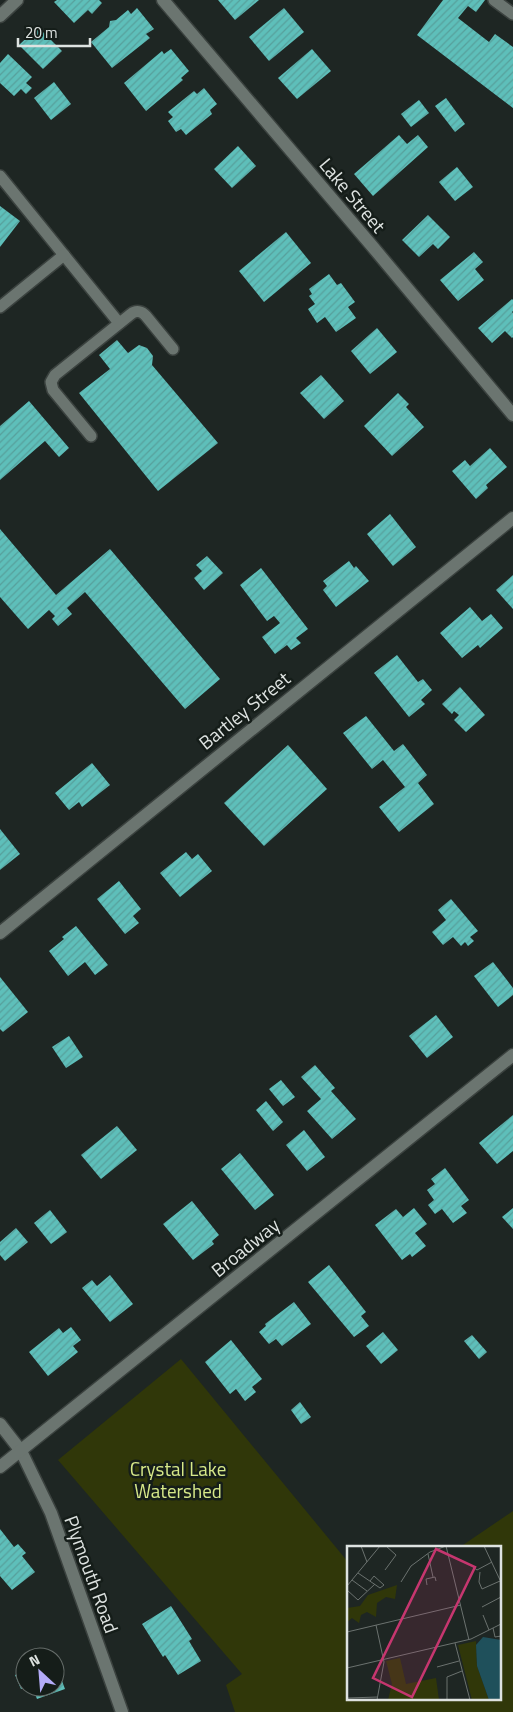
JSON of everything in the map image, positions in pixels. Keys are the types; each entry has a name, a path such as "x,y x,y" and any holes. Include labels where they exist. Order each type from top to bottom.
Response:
{"street":[{"path":"0,16 17,0"},
{"name":"Lake Street","path":"163,0 513,415"},
{"name":"Bartley Street","path":"0,933 513,518"},
{"name":"Broadway","path":"0,1467 513,1055"},
{"name":"Plymouth Road","path":"0,1424 21,1450 51,1513 122,1712"}],"lane":[{"path":"494,0 513,14"},
{"path":"0,176 119,323"},
{"path":"0,307 64,255"},
{"path":"91,436 53,390 51,382 55,375 132,312 136,311 143,313 173,349"}],"green space":[{"name":"Crystal Lake Watershed","path":"181,1359 347,1561 347,1700 500,1700 500,1546 461,1546 513,1511 513,1712 235,1712 226,1685 242,1674 58,1460"}],"building":[{"path":"57,0 99,0 102,3 92,14 88,10 74,23 54,2"},
{"path":"218,0 259,0 235,20"},
{"path":"443,0 485,0 476,12 468,6 458,18 489,42 495,34 513,47 513,108 417,35"},
{"path":"137,8 154,29 146,34 150,38 112,68 91,42 109,27 110,21 116,20 128,10 131,14"},
{"path":"284,8 304,32 269,61 249,37"},
{"path":"38,27 62,51 43,69 19,45"},
{"path":"171,49 189,71 181,78 183,80 146,111 124,83 162,51 164,54"},
{"path":"312,49 331,71 297,99 278,78"},
{"path":"8,54 32,77 26,83 32,88 26,94 21,89 14,96 0,83 0,63"},
{"path":"54,82 71,104 51,120 34,98"},
{"path":"204,88 217,104 210,110 212,114 186,135 181,129 176,132 168,121 173,117 168,112 194,91 197,94"},
{"path":"446,98 465,124 455,132 435,106"},
{"path":"419,100 429,113 411,127 401,114"},
{"path":"399,135 407,144 418,135 428,147 373,196 354,174"},
{"path":"238,146 256,166 232,188 214,169"},
{"path":"457,167 473,187 455,201 439,182"},
{"path":"0,206 20,221 0,247"},
{"path":"428,215 450,237 438,249 433,244 419,257 402,240"},
{"path":"286,232 311,263 264,302 239,271"},
{"path":"474,252 483,262 475,269 484,280 458,301 440,280"},
{"path":"329,274 337,285 341,283 355,302 348,307 356,318 336,332 325,317 317,323 308,309 315,304 309,296 312,294 309,289"},
{"path":"512,299 513,337 505,331 492,343 478,328"},
{"path":"377,328 397,352 370,374 351,351"},
{"path":"117,340 128,353 139,345 147,348 153,356 152,365 218,443 158,491 79,393 110,369 99,355"},
{"path":"321,375 344,401 324,419 300,393"},
{"path":"398,393 409,404 406,407 424,427 392,456 364,426"},
{"path":"29,401 69,448 59,457 45,441 0,480 0,426"},
{"path":"490,448 507,467 486,485 488,488 476,499 452,471 465,460 470,466"},
{"path":"390,514 416,547 393,566 367,534"},
{"path":"0,529 56,595 110,549 220,679 185,709 85,592 67,608 72,614 58,626 52,619 55,616 49,610 28,629 0,597"},
{"path":"207,556 223,573 204,590 194,578 202,571 196,565"},
{"path":"349,561 369,581 336,607 323,590 327,586 323,581"},
{"path":"261,568 308,629 296,638 301,643 291,650 287,645 275,654 262,637 280,623 274,616 267,621 240,585"},
{"path":"513,575 513,609 496,590"},
{"path":"470,607 482,621 491,614 503,628 480,648 478,645 462,658 440,633"},
{"path":"397,655 418,682 423,679 432,690 421,700 425,704 409,717 374,673"},
{"path":"460,687 485,715 466,732 454,720 459,715 454,711 452,714 442,704"},
{"path":"366,716 394,751 403,744 427,775 418,783 434,804 399,832 379,807 405,787 383,760 372,769 343,733"},
{"path":"288,745 327,789 264,846 224,803"},
{"path":"92,763 110,785 82,807 79,802 69,810 55,793"},
{"path":"0,829 20,854 0,870"},
{"path":"186,852 192,859 198,854 212,871 180,897 160,873"},
{"path":"119,881 141,909 133,916 139,923 125,934 97,899"},
{"path":"451,899 478,931 470,937 474,941 468,946 465,942 461,946 453,937 443,945 432,932 446,920 438,910"},
{"path":"76,926 108,965 95,975 85,962 68,976 49,951"},
{"path":"493,962 513,988 513,995 498,1007 474,976"},
{"path":"0,977 28,1012 3,1032 0,1029"},
{"path":"436,1015 453,1037 427,1058 409,1036"},
{"path":"69,1036 83,1057 66,1068 52,1047"},
{"path":"315,1065 335,1088 331,1091 356,1119 332,1139 307,1111 321,1099 301,1077"},
{"path":"281,1080 295,1097 283,1106 269,1089"},
{"path":"266,1101 283,1122 273,1131 256,1110"},
{"path":"513,1115 513,1151 497,1164 479,1143"},
{"path":"117,1126 137,1150 101,1179 81,1155"},
{"path":"304,1130 325,1157 307,1171 286,1145"},
{"path":"240,1153 274,1195 255,1210 221,1169"},
{"path":"445,1168 469,1200 461,1206 467,1213 453,1223 442,1209 435,1214 428,1205 434,1200 427,1190 435,1184 431,1179"},
{"path":"192,1201 219,1235 212,1241 214,1244 193,1260 163,1224"},
{"path":"414,1208 427,1224 415,1233 426,1246 412,1257 410,1254 402,1260 375,1225 396,1209 403,1217"},
{"path":"513,1208 513,1229 502,1217"},
{"path":"50,1210 67,1232 51,1244 34,1223"},
{"path":"16,1228 28,1242 5,1261 0,1255 0,1242"},
{"path":"329,1265 366,1312 361,1316 369,1326 354,1337 308,1282"},
{"path":"110,1275 133,1304 110,1322 82,1288 92,1280 97,1286"},
{"path":"294,1302 311,1324 282,1346 276,1339 269,1344 259,1332 266,1326 265,1324"},
{"path":"71,1327 81,1340 73,1346 78,1352 48,1376 29,1352 59,1328 63,1333"},
{"path":"383,1332 398,1350 381,1364 366,1346"},
{"path":"472,1335 487,1352 479,1359 464,1341"},
{"path":"231,1340 262,1379 252,1387 256,1392 245,1401 236,1389 230,1394 205,1362"},
{"path":"300,1402 311,1417 301,1424 291,1410"},
{"path":"0,1529 14,1547 18,1544 26,1553 22,1556 35,1572 12,1590 0,1576"},
{"path":"171,1606 192,1639 189,1641 201,1661 178,1675 165,1655 163,1657 142,1624"}]}
